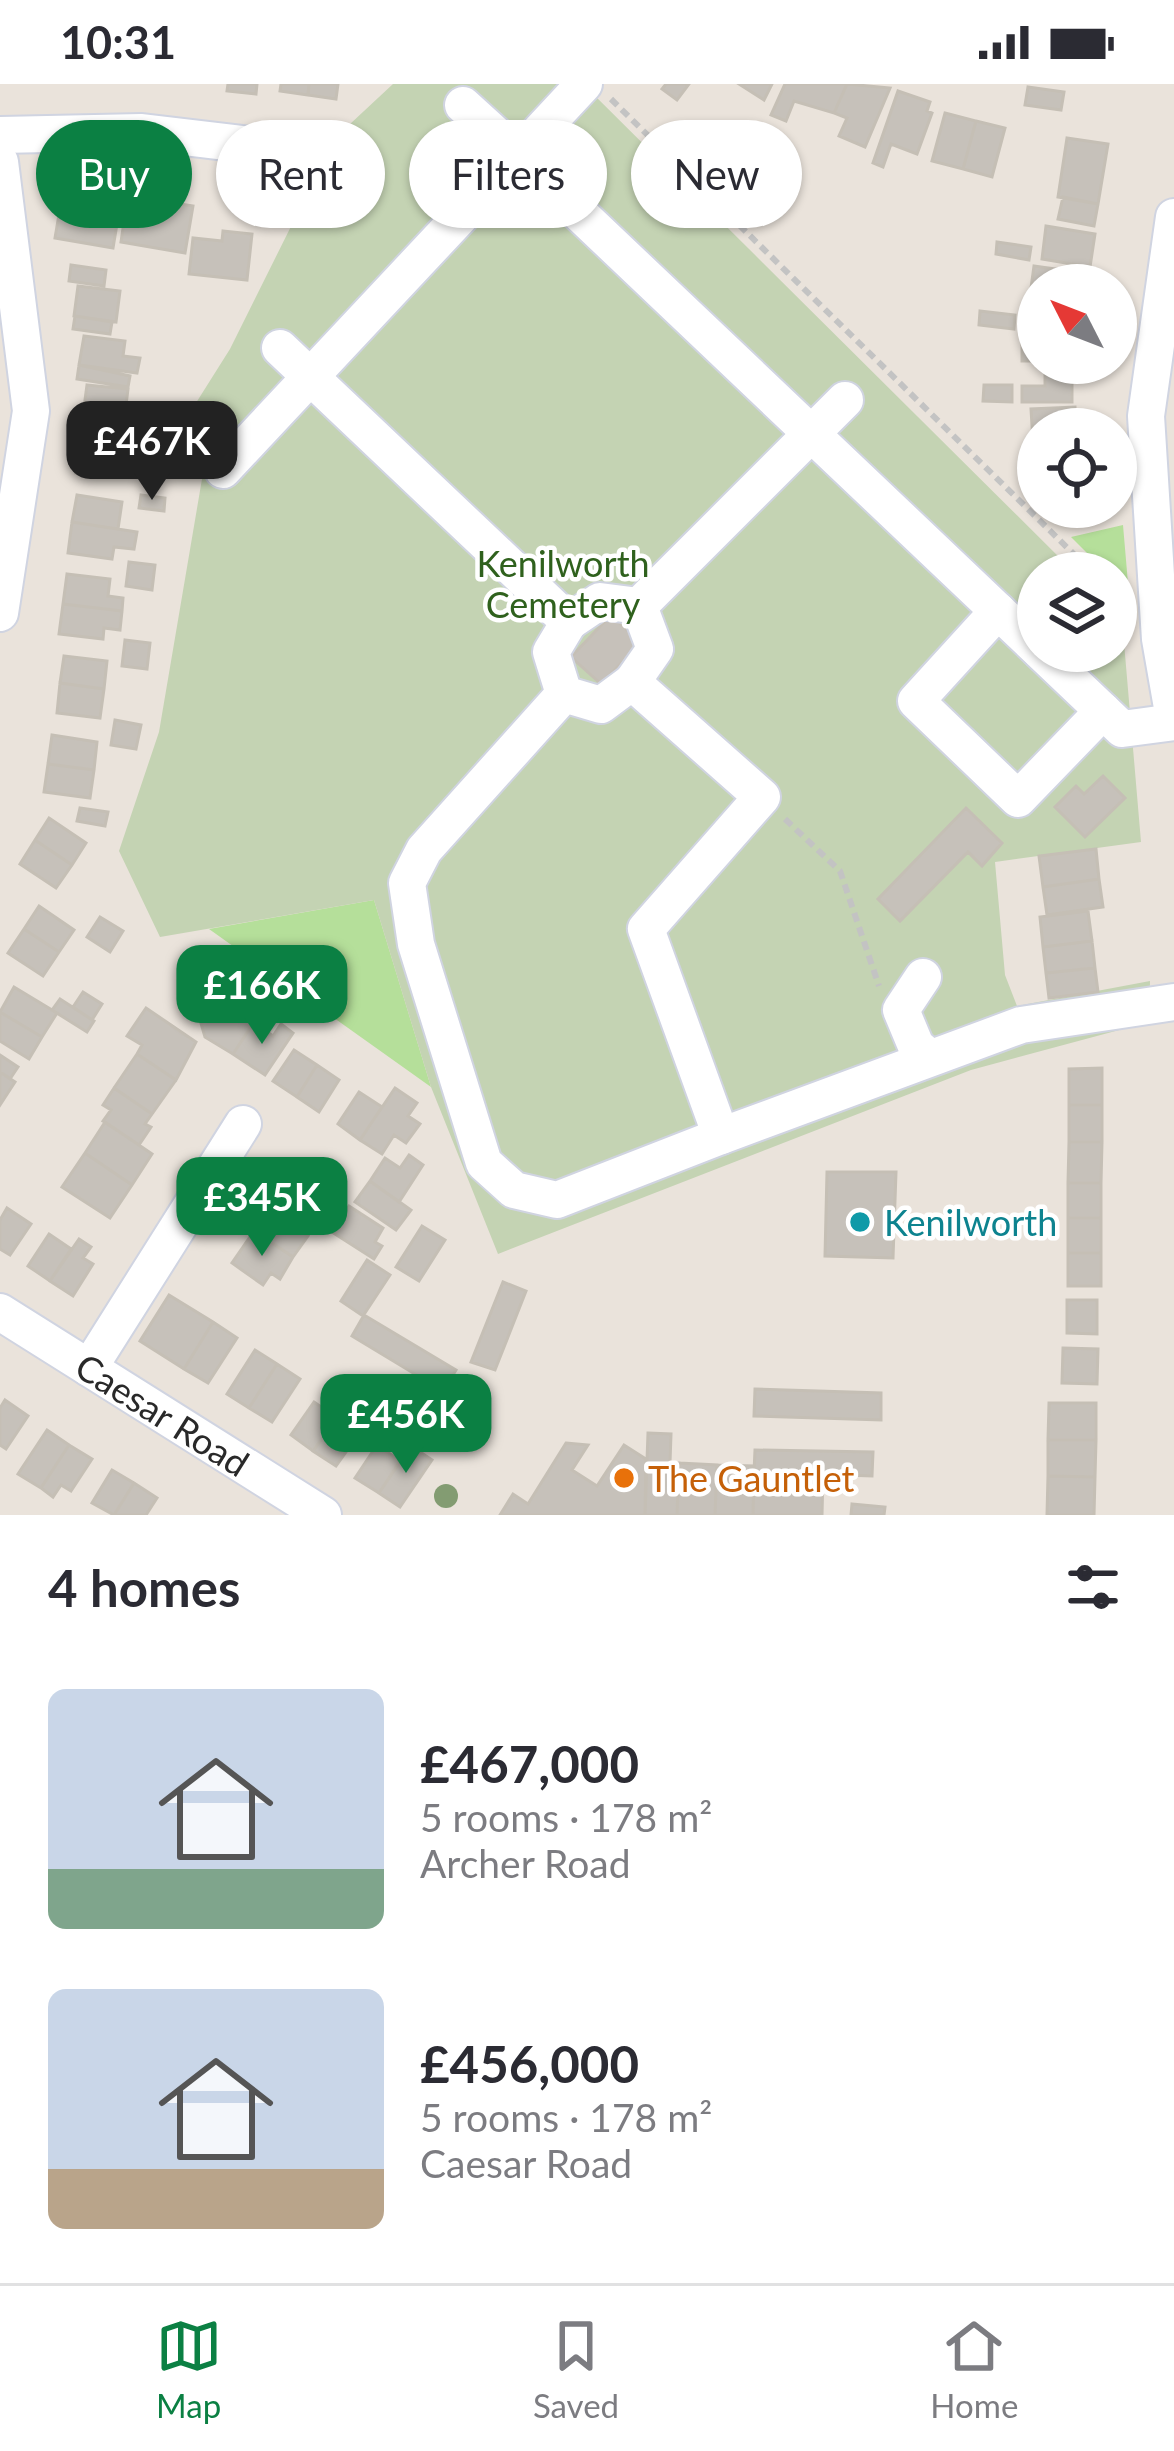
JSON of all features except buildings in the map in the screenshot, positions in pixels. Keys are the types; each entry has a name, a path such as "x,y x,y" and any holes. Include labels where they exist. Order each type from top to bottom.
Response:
{"street":[{"path":"560,120 596,90"},
{"path":"463,105 480,120"},
{"path":"0,135 142,132 216,140"},
{"path":"0,162 31,411 0,613"},
{"path":"1062,672 1122,729 1174,721 1160,639 1146,416 1174,217"},
{"path":"223,470 450,228"},
{"path":"595,228 1017,629"},
{"path":"280,348 569,622"},
{"path":"640,605 845,400"},
{"path":"564,694 551,652 569,622 600,601 640,605"},
{"path":"564,694 601,705 632,682 655,649 640,605"},
{"path":"998,611 916,701 1018,799 1103,711"},
{"path":"632,682 762,796 646,929 721,1136"},
{"path":"564,694 424,850 406,883 416,944 484,1163 514,1190 556,1200 1022,1025 1174,1002"},
{"path":"923,976 901,1010 916,1046 930,1058"},
{"path":"89,1368 243,1124"},
{"name":"Caesar Road","path":"0,1312 322,1515"}],"path":[{"path":"596,90 1072,552"},
{"path":"762,796 840,872 883,996"}],"green space":[{"name":"Kenilworth Cemetery","path":"393,84 583,84 631,132 631,228 728,228 1017,515 1017,528 1030,528 1054,552 1017,552 1017,672 1127,672 1141,842 995,862 1005,975 1017,1006 1150,981 1149,1022 971,1070 498,1254 431,1087 374,900 160,937 119,851 159,732 202,479 172,441 230,349 290,228 385,228 385,120 354,120"},
{"path":"1123,528 1125,552 1086,552 1071,537"},
{"path":"374,900 431,1087 209,929"}],"place":[{"name":"Kenilworth","path":"860,1222"},
{"name":"The Gauntlet","path":"624,1478"}]}
